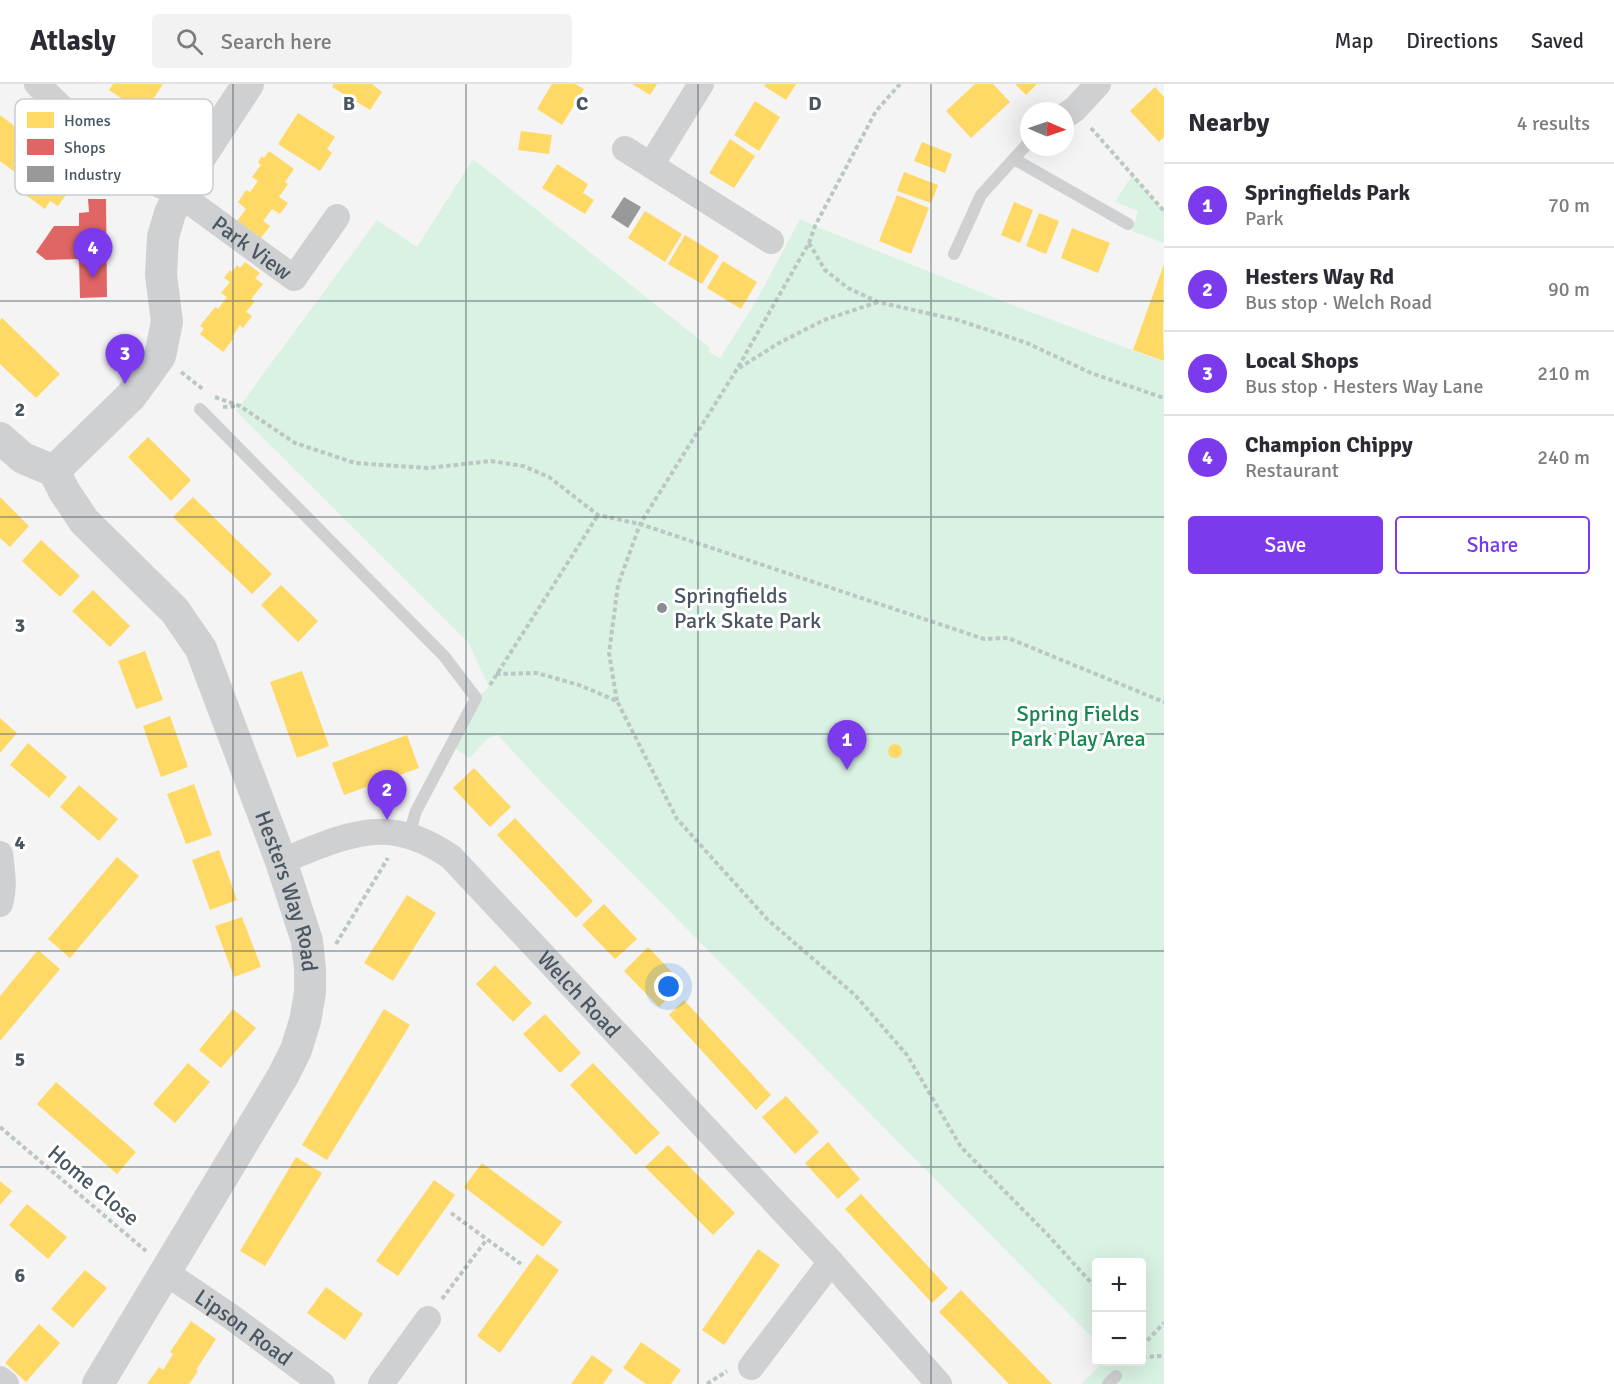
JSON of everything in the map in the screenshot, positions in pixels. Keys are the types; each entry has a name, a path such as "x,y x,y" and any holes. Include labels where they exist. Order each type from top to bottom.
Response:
{"street":[{"path":"37,84 52,99"},
{"path":"213,137 248,84"},
{"path":"651,165 701,84"},
{"path":"1074,108 1098,84"},
{"path":"625,149 771,241"},
{"path":"0,438 23,458 54,471 131,396 160,356 166,322 161,275 163,237 179,195"},
{"name":"Park View","path":"180,195 294,278 337,217"},
{"name":"Hesters Way Road","path":"54,471 84,521 175,611 201,649 281,861 307,941 310,968 310,993 305,1022 296,1050 283,1076 98,1384"},
{"name":"Welch Road","path":"281,861 356,834 384,831 406,834 424,840 451,858 831,1262 939,1384"},
{"path":"0,854 3,873 0,903"},
{"path":"751,1367 831,1262"},
{"name":"Lipson Road","path":"166,1270 318,1383"},
{"path":"381,1384 428,1319"},
{"path":"0,1379 6,1384"}],"lane":[{"path":"954,254 981,195 1020,152"},
{"path":"1014,159 1128,224"},
{"path":"200,409 444,656 476,698 406,834"}],"path":[{"path":"900,84 876,111 815,226 809,243 737,369 640,524 618,585 609,653 617,701 677,819 768,920 855,995 907,1055 961,1147 1048,1235 1092,1284"},
{"path":"1074,116 1164,211"},
{"path":"809,243 825,270 848,288 878,302 958,320 1026,343 1090,373 1164,398"},
{"path":"737,369 824,320 878,302"},
{"path":"160,356 212,396 240,406 295,442 355,463 428,468 491,461 523,466 549,477 598,515 640,524 984,639 1008,638 1164,702"},
{"path":"598,515 496,674 537,673 579,685 617,701"},
{"path":"333,950 406,834"},
{"name":"Home Close","path":"0,1127 166,1270"},
{"path":"452,1213 521,1264"},
{"path":"428,1319 487,1239"},
{"path":"1146,1342 1164,1323"},
{"path":"1146,1357 1164,1356"}],"green space":[{"name":"Spring Fields Park Play Area","path":"473,159 710,348 709,352 720,358 755,303 800,219 1023,309 1164,362 1164,1384 1081,1384 1100,1366 1146,1366 1146,1258 1092,1258 1092,1337 542,783 498,735 487,739 470,758 450,746 476,698 489,687 468,642 236,411 377,220 417,247"},
{"path":"1132,175 1162,209 1164,208 1164,243 1132,231 1138,211 1115,202"}],"building: Homes":[{"path":"113,84 163,84 153,99 123,99 109,90"},
{"path":"334,84 372,84 382,92 370,110 332,87"},
{"path":"552,84 575,84 584,89 562,125 537,109"},
{"path":"632,84 657,84 650,95"},
{"path":"766,84 796,84 786,100 764,86"},
{"path":"975,84 993,84 1010,102 971,138 946,111"},
{"path":"1015,84 1037,84 1026,95"},
{"path":"1155,87 1164,97 1164,137 1159,142 1130,111"},
{"path":"755,101 780,117 759,151 734,135"},
{"path":"298,113 335,137 327,149 332,153 320,171 278,144"},
{"path":"0,115 15,126 15,172 0,161"},
{"path":"521,131 552,135 549,154 518,150"},
{"path":"730,139 755,156 734,188 709,173"},
{"path":"922,142 952,154 945,173 914,161"},
{"path":"269,151 294,169 279,197 288,203 280,214 272,209 263,221 270,226 261,238 237,221 246,209 238,202 246,190 250,192 258,181 252,177 261,165 258,162"},
{"path":"557,164 588,184 583,193 594,200 585,214 542,188"},
{"path":"904,172 938,185 931,203 897,191"},
{"path":"26,195 66,195 58,206 50,201 45,209"},
{"path":"897,195 929,208 911,254 879,241"},
{"path":"1014,202 1033,210 1020,243 1001,235"},
{"path":"645,211 682,234 665,262 628,238"},
{"path":"1039,213 1059,221 1046,254 1026,246"},
{"path":"1072,228 1110,243 1098,273 1061,258"},
{"path":"685,235 719,256 702,284 668,264"},
{"path":"723,261 757,282 741,309 707,288"},
{"path":"245,262 260,273 255,278 263,284 251,299 255,301 246,312 252,316 243,328 240,325 232,337 234,338 223,352 200,334 204,329 200,326 215,307 218,309 227,297 221,293 230,282 224,278 230,270 232,272 237,265 240,268"},
{"path":"1164,264 1163,331 1164,361 1133,350"},
{"path":"2,318 60,374 36,398 0,364 0,320"},
{"path":"148,437 191,480 171,501 128,457"},
{"path":"0,497 29,526 10,547 0,538"},
{"path":"193,497 272,574 252,594 173,517"},
{"path":"41,540 80,576 60,597 22,561"},
{"path":"281,585 318,621 298,642 261,605"},
{"path":"93,590 130,626 110,647 72,611"},
{"path":"145,651 163,700 136,709 118,661"},
{"path":"302,671 329,746 297,758 270,682"},
{"path":"170,716 188,767 161,777 143,726"},
{"path":"0,718 17,733 0,753"},
{"path":"407,735 419,768 344,795 332,763"},
{"path":"28,743 67,777 49,798 10,765"},
{"path":"892,744 898,744 902,751 898,758 892,758 888,754 888,748"},
{"path":"474,768 511,807 490,827 453,788"},
{"path":"194,784 212,835 186,844 167,794"},
{"path":"79,785 118,819 99,841 60,807"},
{"path":"515,818 593,901 576,918 497,835"},
{"path":"219,850 237,900 210,910 192,860"},
{"path":"117,857 139,876 70,958 48,939"},
{"path":"407,895 436,913 393,981 364,963"},
{"path":"604,904 637,939 615,959 582,925"},
{"path":"242,917 261,967 234,977 215,926"},
{"path":"648,947 683,984 659,1007 624,971"},
{"path":"38,950 60,969 0,1041 0,996"},
{"path":"495,965 532,1003 513,1022 476,984"},
{"path":"684,1000 771,1095 756,1110 669,1015"},
{"path":"233,1009 256,1028 221,1068 199,1050"},
{"path":"384,1009 410,1025 327,1160 302,1145"},
{"path":"545,1014 581,1053 560,1073 523,1034"},
{"path":"188,1063 210,1082 175,1123 153,1104"},
{"path":"593,1063 660,1133 636,1155 570,1085"},
{"path":"56,1082 136,1152 117,1174 37,1104"},
{"path":"786,1096 819,1132 795,1154 762,1117"},
{"path":"828,1142 860,1179 838,1199 805,1163"},
{"path":"668,1145 735,1213 713,1235 645,1167"},
{"path":"296,1157 322,1173 265,1266 240,1251"},
{"path":"482,1163 562,1222 543,1247 464,1187"},
{"path":"434,1180 455,1195 398,1276 376,1261"},
{"path":"0,1181 12,1191 0,1205"},
{"path":"861,1194 948,1288 932,1303 845,1209"},
{"path":"27,1204 67,1237 48,1259 9,1225"},
{"path":"758,1249 780,1265 724,1345 702,1330"},
{"path":"537,1254 559,1270 500,1353 477,1336"},
{"path":"85,1270 107,1288 73,1328 51,1309"},
{"path":"326,1287 363,1314 345,1340 307,1313"},
{"path":"961,1290 1052,1384 1009,1384 939,1312"},
{"path":"191,1321 216,1339 189,1384 147,1384 159,1367 163,1370 173,1354 170,1352"},
{"path":"39,1324 60,1343 26,1382 5,1363"},
{"path":"641,1342 681,1370 671,1384 646,1384 623,1368"},
{"path":"592,1355 613,1370 603,1384 571,1384"}],"building: Shops":[{"path":"88,199 106,199 107,297 80,298 79,259 46,260 36,252 54,226 79,226 79,213 89,212"}],"building: Industry":[{"path":"624,197 641,207 628,228 611,217"}],"place":[{"name":"Champion Chippy","path":"93,278"},
{"name":"Local Shops","path":"125,384"},
{"name":"Springfields Park Skate Park","path":"662,608"},
{"name":"Springfields Park","path":"847,770"},
{"name":"Hesters Way Rd","path":"387,820"}]}
